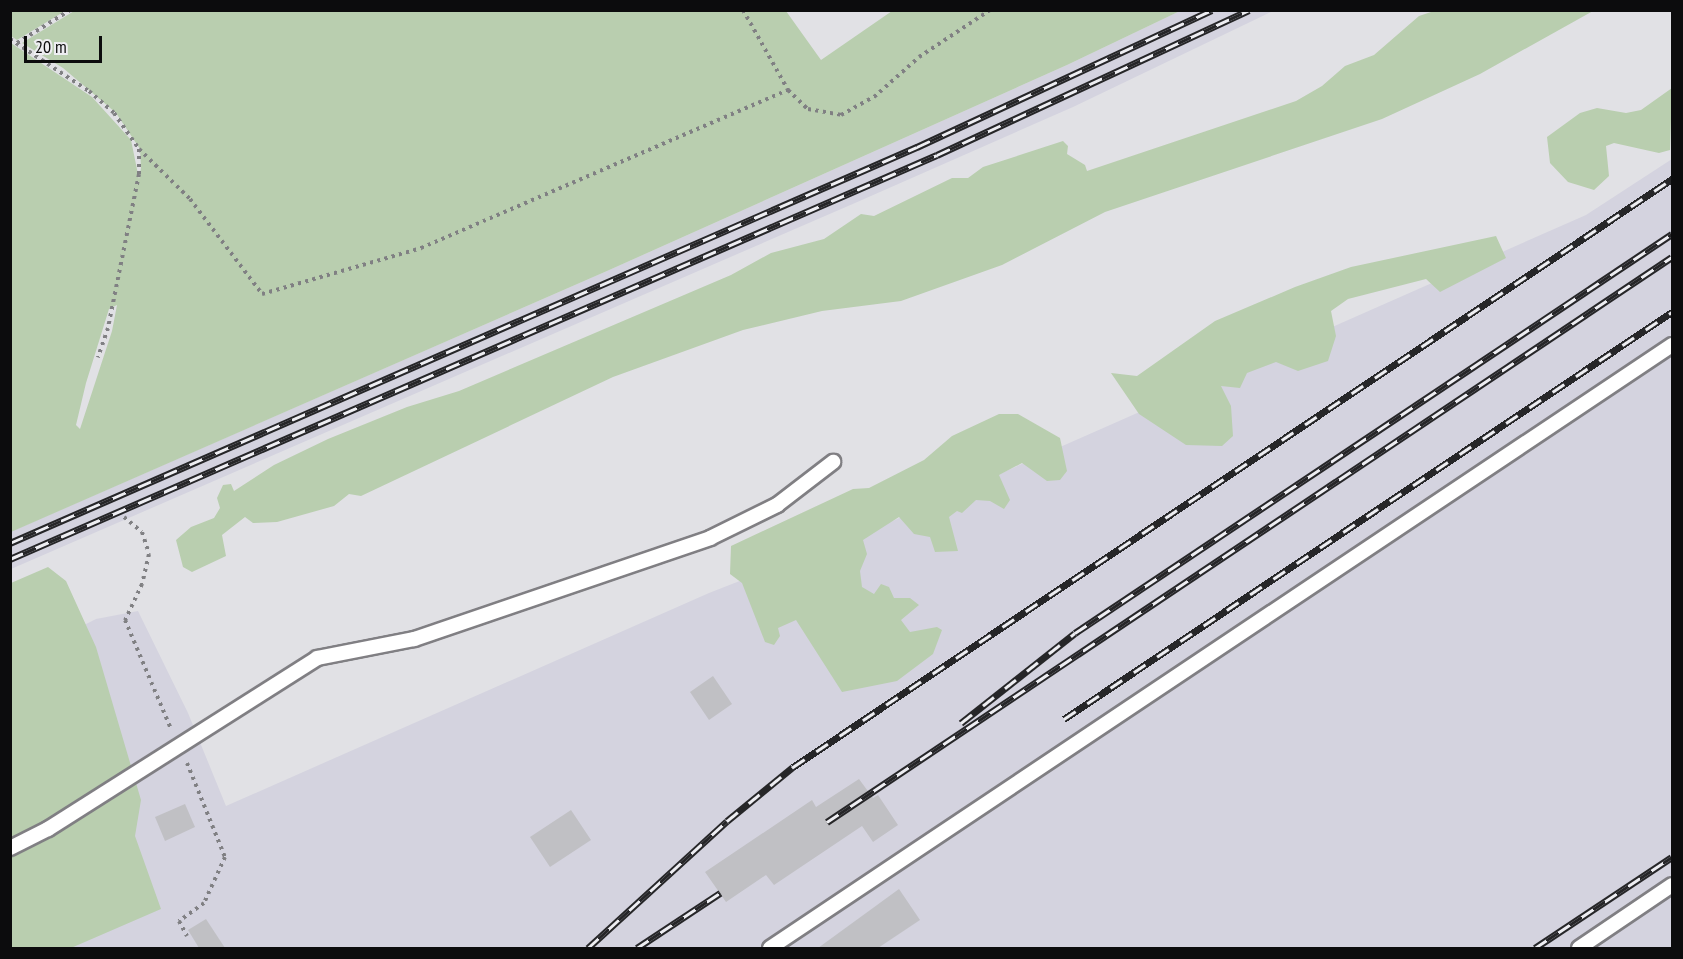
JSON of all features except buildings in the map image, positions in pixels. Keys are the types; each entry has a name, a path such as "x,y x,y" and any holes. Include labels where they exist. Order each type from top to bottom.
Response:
{"lane":[{"path":"770,948 1672,345"},
{"path":"10,848 317,658 414,639 710,538 777,505 833,462"},
{"path":"1579,948 1672,885"}],"path":[{"path":"17,42 70,10"},
{"path":"743,10 788,90 808,109 841,115 874,98 919,57 990,10"},
{"path":"10,39 89,91 114,113 139,149 190,199 262,294 421,248 788,90"},
{"path":"98,357 108,328 139,174 139,149"},
{"path":"124,517 142,532 148,548 142,584 133,598 126,620 225,858 204,903 179,921 187,936"}],"shaded area":[{"path":"1180,11 1273,11 1073,107 11,569 10,532 607,271 1067,65"},
{"path":"1672,159 1672,948 11,948 11,662 96,619 138,611 188,713 226,806 709,593 888,523 1586,215"}],"green space":[{"path":"11,10 65,11 17,40 11,36"},
{"path":"74,11 786,11 821,60 892,11 1180,11 1067,65 607,271 11,532 11,43 92,97 131,140 139,179 141,168 140,149 116,113 63,68 22,43","holes":["117,305 112,331 80,429 76,425 86,383 109,309"]},
{"path":"1434,11 1593,11 1480,74 1382,119 1105,212 1002,265 901,301 822,311 743,330 613,377 361,496 349,494 334,506 277,522 253,523 245,517 222,535 226,556 192,572 183,567 176,540 191,527 214,518 220,508 217,498 223,485 231,484 234,491 274,465 328,439 407,407 459,391 731,275 771,253 824,239 861,214 874,216 952,178 968,178 983,167 1063,141 1068,146 1067,154 1085,165 1087,171 1296,101 1322,86 1345,66 1374,55 1419,16"},
{"path":"1672,88 1670,150 1659,153 1614,143 1606,146 1609,176 1594,190 1568,182 1550,163 1547,137 1580,113 1597,108 1626,113 1641,110"},
{"path":"1496,236 1506,258 1440,292 1426,279 1348,299 1331,311 1336,336 1328,361 1298,371 1276,362 1247,373 1240,388 1221,386 1231,406 1233,436 1222,446 1186,445 1139,414 1111,373 1137,376 1215,321 1295,287 1351,267"},
{"path":"999,414 1018,414 1060,438 1067,471 1060,480 1047,481 1022,463 999,475 1010,500 1004,509 990,501 976,500 962,513 957,511 949,517 958,551 935,552 930,537 914,534 899,517 863,540 867,554 860,571 862,587 874,594 881,584 889,587 894,598 910,598 919,605 901,620 910,632 937,627 942,630 933,654 897,681 842,692 796,620 778,628 780,636 774,645 765,642 742,583 730,574 731,546 853,489 869,488 924,460 952,436"},
{"path":"48,567 66,581 96,647 141,800 135,836 161,909 71,948 11,948 11,583"}],"railway":[{"path":"10,543 917,147 1212,10"},
{"path":"10,559 937,155 1249,10"},
{"path":"588,948 727,821 793,767 1672,179"},
{"path":"961,723 1075,633 1672,234"},
{"path":"827,822 1672,257"},
{"path":"1064,719 1672,312"},
{"path":"1535,948 1672,857"},
{"path":"637,948 720,893"}]}
